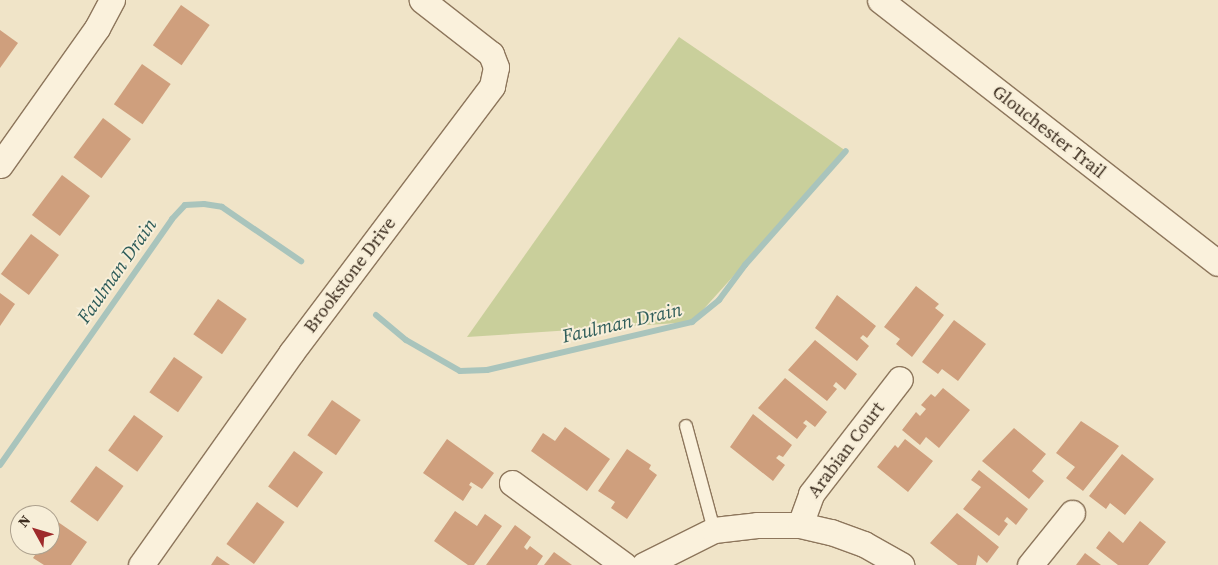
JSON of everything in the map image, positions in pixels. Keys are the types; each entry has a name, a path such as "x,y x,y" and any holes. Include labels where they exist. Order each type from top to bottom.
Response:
{"street":[{"path":"0,164 97,28 112,0"},
{"name":"Brookstone Drive","path":"141,565 291,353 492,86 496,67 490,54 422,0"},
{"name":"Glouchester Trail","path":"880,0 1218,263"},
{"name":"Arabian Court","path":"800,525 811,494 900,379"},
{"path":"512,482 624,565"},
{"path":"1030,565 1072,513"},
{"path":"644,565 678,557 714,530 757,524 800,525 850,538 901,565"}],"lane":[{"path":"686,426 714,530"}],"green space":[{"path":"679,37 846,151 692,322 467,337"}],"building":[{"path":"181,5 210,25 182,65 153,45"},
{"path":"0,30 18,43 0,68"},
{"path":"142,64 171,84 143,124 114,104"},
{"path":"103,118 131,139 101,178 74,157"},
{"path":"62,175 90,196 60,236 32,215"},
{"path":"31,234 59,255 29,295 1,274"},
{"path":"916,286 939,304 935,308 944,315 912,357 896,344 900,339 884,327"},
{"path":"0,293 15,304 0,326"},
{"path":"837,295 876,326 867,338 863,335 860,338 869,346 857,361 815,328"},
{"path":"218,299 247,319 222,354 193,334"},
{"path":"954,320 986,344 958,381 942,369 938,374 922,362"},
{"path":"815,340 857,374 845,390 836,382 833,386 837,389 827,401 788,370"},
{"path":"174,357 203,377 178,412 149,392"},
{"path":"785,378 827,412 815,427 806,420 803,423 807,426 797,439 758,408"},
{"path":"943,388 970,410 939,448 926,437 920,445 902,430 916,412 920,416 926,409 921,405 931,394 935,397"},
{"path":"332,400 361,420 336,455 307,435"},
{"path":"753,414 792,445 783,457 779,455 776,458 785,465 773,481 730,447"},
{"path":"134,415 163,436 137,472 108,451"},
{"path":"1081,421 1119,446 1083,491 1066,478 1075,467 1056,453"},
{"path":"565,427 610,459 587,491 531,451 543,433 555,441"},
{"path":"1014,428 1046,454 1032,471 1044,481 1029,499 982,461"},
{"path":"447,439 494,473 482,489 471,482 469,485 472,487 463,501 423,473"},
{"path":"905,439 933,461 908,492 877,467 895,445 898,448"},
{"path":"627,449 651,465 649,469 657,475 627,519 611,508 615,502 598,491"},
{"path":"294,451 323,472 297,508 268,487"},
{"path":"1122,454 1154,479 1125,515 1110,503 1106,509 1089,496"},
{"path":"96,466 124,486 98,522 70,502"},
{"path":"979,470 1028,509 1016,525 1007,517 1004,521 1008,524 999,536 963,509 981,487 971,480"},
{"path":"257,502 285,522 254,564 226,544"},
{"path":"455,511 477,526 485,514 502,526 474,565 468,565 434,541"},
{"path":"957,513 999,547 987,563 978,555 976,565 958,565 930,543"},
{"path":"1140,521 1166,542 1148,565 1118,565 1096,548 1109,531 1123,543"},
{"path":"60,523 87,542 71,565 44,565 33,558 35,555 60,555"},
{"path":"515,525 531,537 524,547 527,550 530,546 543,556 537,565 486,565"},
{"path":"554,552 572,565 544,565"},
{"path":"1085,553 1101,565 1076,565"},
{"path":"217,556 230,565 211,565"}],"waterway":[{"name":"Faulman Drain","path":"376,315 406,340 460,371 487,370 692,322 719,300 745,265 846,151"},
{"name":"Faulman Drain","path":"0,465 172,219 185,205 204,204 222,207 301,261"}]}
